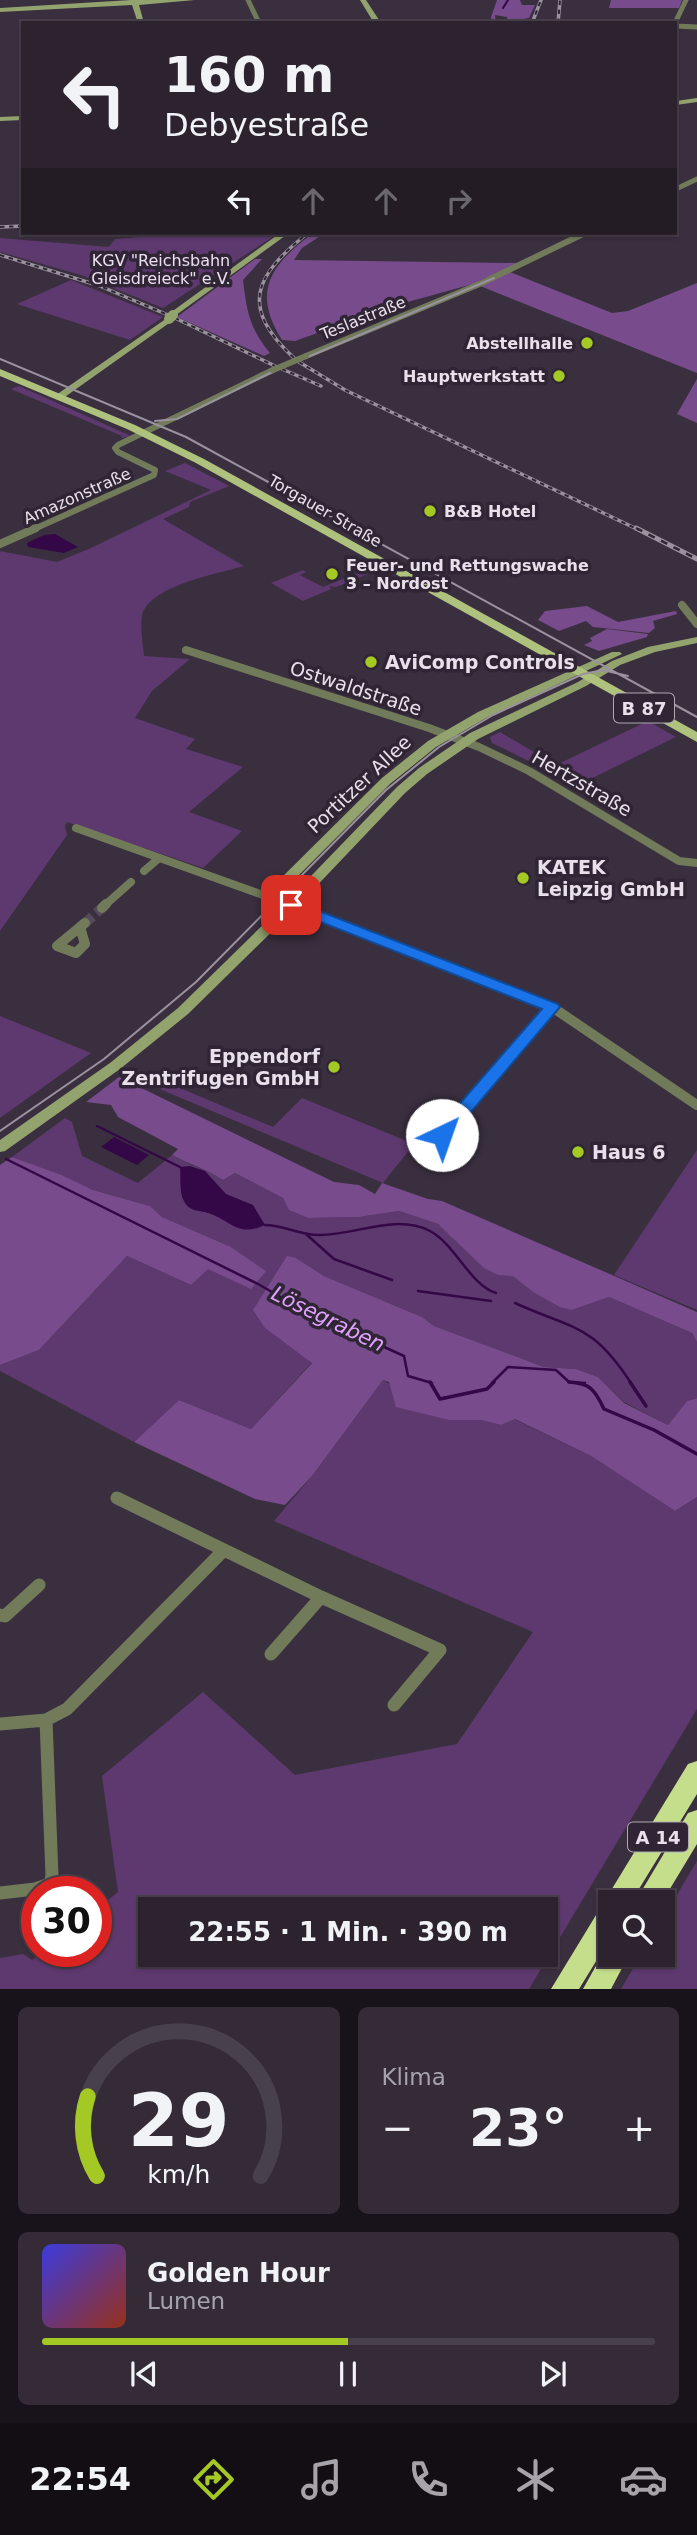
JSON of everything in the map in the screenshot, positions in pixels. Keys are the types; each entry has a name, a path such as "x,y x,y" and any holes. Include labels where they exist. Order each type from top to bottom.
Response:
{"highway":[{"name":"A 14","path":"624,1890 697,1772"},
{"name":"A 14","path":"655,1890 697,1821"},
{"path":"564,1989 598,1934"},
{"path":"596,1989 609,1967"}],"main road":[{"path":"0,8 125,0"},
{"path":"0,8 192,0"},
{"path":"363,0 377,21"},
{"path":"134,1 141,21"},
{"path":"677,103 697,100"},
{"path":"0,119 21,118"},
{"path":"63,395 282,235"},
{"name":"Torgauer Straße","path":"0,365 63,395 210,457 589,672 697,738"},
{"name":"Torgauer Straße","path":"0,372 63,395"},
{"path":"589,672 652,649 697,638"},
{"name":"Torgauer Straße","path":"589,672 697,726"},
{"name":"Portitzer Allee","path":"274,899 275,892 285,881 386,781 447,735 482,715 589,672"},
{"name":"Portitzer Allee","path":"0,1147 115,1066 183,1011 286,910 401,790 465,742 589,672"},
{"path":"274,899 286,910"}],"street":[{"path":"248,0 258,21"},
{"path":"677,22 686,0"},
{"path":"677,25 697,27"},
{"path":"677,189 697,179"},
{"name":"Teslastraße","path":"148,431 274,370 474,287 581,235"},
{"name":"Amazonstraße","path":"0,544 137,486 154,475 155,470 150,466 115,450 118,445 148,431"},
{"path":"682,604 697,624"},
{"name":"Ostwaldstraße","path":"186,650 257,669 447,735"},
{"name":"Hertzstraße","path":"447,735 529,771 679,861 697,863"},
{"path":"75,828 274,899"},
{"path":"144,871 158,859"},
{"path":"102,908 131,882"},
{"path":"286,910 552,1007 697,1105"},
{"path":"442,1135 552,1007"},
{"path":"117,1498 223,1551 440,1650 394,1704"},
{"path":"0,1724 46,1720 67,1709 223,1551"},
{"path":"0,1615 5,1616 39,1585"},
{"path":"271,1654 321,1597"},
{"path":"0,1893 35,1889 50,1884 52,1876 46,1720"}],"green space":[{"name":"KGV \"Reichsbahn Gleisdreieck\" e.V.","path":"165,235 276,235 163,308 81,275 0,252 0,238 109,247 115,239"},
{"path":"71,280 163,317 130,340 17,304"},
{"path":"19,386 131,436 121,438 122,436 11,389"},
{"path":"185,463 229,486 190,502 189,507 163,519 244,566 201,577 170,589 147,606 141,621 144,656 190,659 152,691 135,718 195,739 186,749 243,767 189,812 242,831 203,868 67,822 67,835 0,931 0,551 57,562 211,490 165,471"},
{"path":"375,566 380,569 336,587 329,586 331,589 303,601 271,583 303,570 306,572 300,575 323,587"},
{"path":"648,721 676,737 574,787 545,769 492,743 490,737 500,732 556,765"},
{"path":"0,1016 91,1053 0,1118"},
{"path":"132,1068 273,1127 302,1098 414,1144 383,1183 124,1074"},
{"path":"65,1118 72,1122 82,1156 138,1183 172,1155 223,1180 235,1173 283,1198 290,1210 308,1218 359,1217 399,1211 438,1224 498,1275 513,1275 533,1292 572,1310 609,1297 692,1333 697,1342 697,1398 687,1401 668,1425 624,1402 598,1377 576,1369 544,1367 434,1326 422,1317 324,1276 296,1258 265,1328 312,1362 251,1429 179,1400 134,1442 0,1371 0,1365 39,1350 127,1256 191,1285 229,1246 162,1217 150,1206 93,1190 62,1175 12,1157"},
{"path":"697,1150 697,1310 614,1275"},
{"path":"383,1380 449,1420 481,1420 501,1425 514,1419 591,1456 675,1511 697,1497 697,1709 558,1941 558,1897 138,1897 138,1967 542,1967 529,1989 0,1989 0,1958 21,1954 21,1967 112,1967 112,1897 118,1892 102,1776 203,1692 295,1775 457,1744 533,1632 274,1521 312,1476"},
{"path":"697,1861 697,1989 621,1989 634,1967 675,1967 675,1898"}],"shaded area":[{"path":"497,0 520,0 522,5 535,5 529,18 522,21 508,21 507,17 495,15 496,21 492,21"},
{"path":"611,0 682,0 679,8 609,8"},
{"path":"310,235 322,235 302,248 294,260 519,263 473,284 393,306 295,341 282,340 273,323 267,293 277,268"},
{"path":"255,259 262,259 243,280 250,319 270,353 264,356 177,317"},
{"path":"510,272 612,313 628,311 697,283 697,373 480,286"},
{"path":"697,379 697,423 677,414"},
{"path":"55,534 78,547 64,553 28,547 27,543 44,535"},
{"path":"587,606 618,622 676,611 677,614 653,621 655,628 649,633 593,627 586,621 559,631 538,620 545,611"},
{"path":"607,629 648,634 647,637 599,651 584,645 592,641 590,638"},
{"path":"119,1077 334,1182 359,1185 375,1194 382,1183 428,1199 442,1201 697,1312 697,1342 692,1333 609,1297 572,1310 560,1307 533,1292 513,1276 498,1275 484,1268 438,1224 399,1211 359,1217 308,1218 289,1210 283,1198 235,1173 223,1180 172,1155 178,1149 118,1117 111,1105 86,1102"},
{"path":"114,1137 149,1155 137,1165 101,1147"},
{"path":"12,1157 62,1175 93,1190 150,1206 162,1217 229,1246 266,1271 251,1289 208,1269 191,1285 127,1256 39,1350 0,1365 0,1165"},
{"path":"190,1166 205,1171 226,1194 253,1205 265,1225 255,1229 241,1229 216,1216 189,1207 181,1194 180,1167"},
{"path":"287,1256 296,1258 324,1276 422,1317 434,1326 544,1367 576,1369 598,1377 624,1403 668,1425 687,1401 697,1398 697,1497 675,1511 591,1456 515,1419 501,1425 481,1420 449,1420 396,1407 389,1382 383,1380 312,1476 285,1505 255,1499 134,1442 179,1400 251,1429 312,1363 265,1328 253,1310"}],"waterway":[{"path":"503,8 508,0"},
{"path":"97,1126 180,1167"},
{"name":"Lösegraben","path":"6,1159 258,1284 307,1312 404,1356 408,1376 430,1383"},
{"path":"265,1225 318,1235 389,1225 417,1226 439,1237 478,1282 496,1293"},
{"path":"307,1235 334,1259 392,1280"},
{"path":"418,1291 491,1301"},
{"path":"515,1303 567,1324 593,1338 617,1363 631,1383"},
{"name":"Lösegraben","path":"492,1383 508,1367 556,1370 569,1382"},
{"name":"Lösegraben","path":"430,1383 440,1399 487,1389 494,1382"},
{"name":"Lösegraben","path":"569,1382 585,1383"},
{"name":"Lösegraben","path":"569,1382 591,1389 604,1409 654,1430 697,1454"},
{"path":"630,1382 646,1406"}],"tunnel":[{"path":"85,923 102,908"}],"tram line":[{"path":"155,421 177,419 270,373 494,278"},
{"path":"0,359 186,437 618,674"},
{"path":"0,1131 104,1059 196,982 386,790 439,747 493,715 583,674 603,670 618,674"},
{"path":"618,674 628,676"},
{"path":"618,674 697,717"}],"railway":[{"path":"533,21 541,0"},
{"path":"558,21 560,0"},
{"path":"0,227 21,226"},
{"path":"294,358 265,323 260,307 260,292 265,278 275,264 306,235"},
{"path":"0,255 100,286 168,315"},
{"path":"175,318 275,366"},
{"path":"299,362 345,390 639,530"},
{"path":"282,369 321,386"},
{"path":"636,528 697,559"}],"place":[{"name":"Abstellhalle","path":"587,343"},
{"name":"Hauptwerkstatt","path":"559,376"},
{"name":"B&B Hotel","path":"430,511"},
{"name":"Feuer- und Rettungswache 3 – Nordost","path":"332,574"},
{"name":"AviComp Controls","path":"371,662"},
{"name":"KATEK Leipzig GmbH","path":"523,878"},
{"name":"Eppendorf Zentrifugen GmbH","path":"334,1067"},
{"name":"Haus 6","path":"578,1152"}],"route":[{"path":"291,905 552,1007 442,1135"}]}
